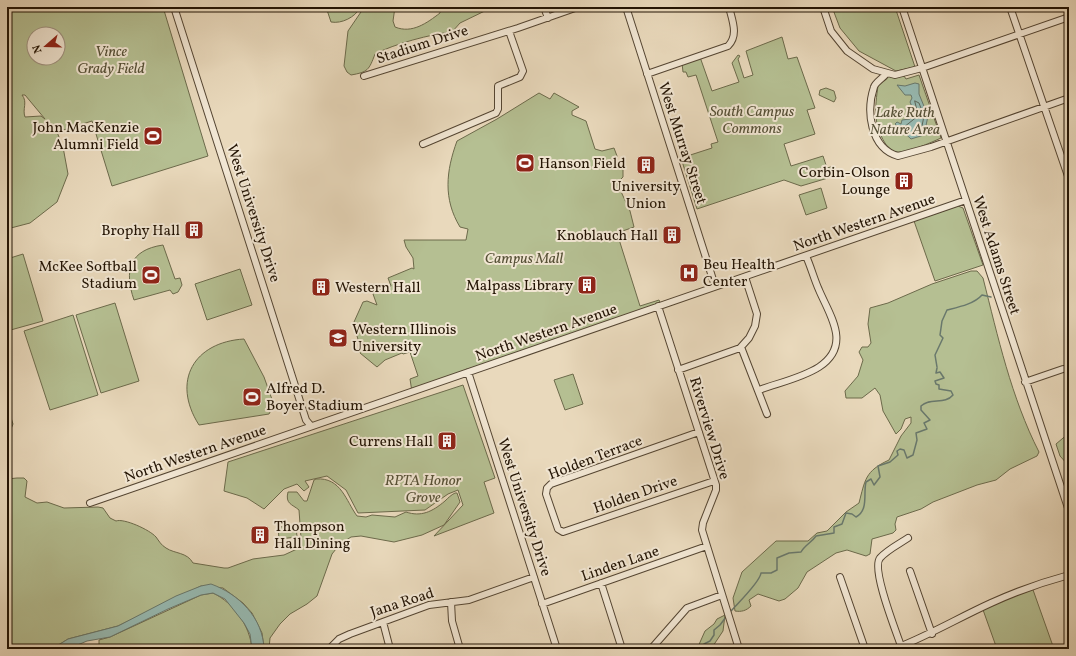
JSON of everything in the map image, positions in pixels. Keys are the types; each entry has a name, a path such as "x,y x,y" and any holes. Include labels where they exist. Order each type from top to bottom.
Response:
{"street":[{"name":"West University Drive","path":"174,7 306,420 311,426"},
{"path":"544,7 548,18"},
{"name":"Stadium Drive","path":"364,76 509,31 578,7"},
{"name":"West Murray Street","path":"626,7 715,286"},
{"path":"647,74 728,46 731,43 734,33 729,7"},
{"path":"822,7 831,31 843,48 863,63 886,74 899,75 1069,17"},
{"name":"West Adams Street","path":"902,7 1069,511"},
{"path":"1010,7 1068,175"},
{"path":"423,144 496,113 498,109 498,86 520,77 523,71 509,31"},
{"path":"886,74 874,86 870,114 875,135 891,153 902,156 1069,98"},
{"name":"North Western Avenue","path":"90,503 966,200"},
{"path":"759,390 818,367 827,360 833,350 836,338 836,327 818,289 806,256"},
{"path":"678,370 741,347 752,332 757,318 745,277"},
{"name":"Riverview Drive","path":"658,306 714,481 716,490 702,527 706,546 739,649"},
{"path":"741,347 759,390 767,414"},
{"path":"1025,382 1063,369"},
{"name":"West University Drive","path":"468,372 557,649"},
{"name":"Holden Terrace","path":"564,532 558,529 546,494 549,485 699,432"},
{"name":"Holden Drive","path":"564,532 714,481"},
{"path":"901,646 882,589 877,566 880,558 908,538"},
{"name":"Linden Lane","path":"542,604 706,546"},
{"path":"910,571 932,634"},
{"path":"894,649 932,634 991,603 1069,575"},
{"name":"Jana Road","path":"329,649 344,636 429,605 469,600 534,577"},
{"path":"840,578 865,649"},
{"path":"601,583 622,649"},
{"path":"651,649 687,608 722,595"},
{"path":"451,602 452,622 460,649"},
{"path":"383,622 390,649"}],"green space":[{"name":"Vince Grady Field","path":"7,7 163,7 208,156 112,186 92,121 57,132 63,147 68,174 57,202 30,223 7,229","holes":["22,95 25,95 45,119 41,116 25,117 25,100"]},
{"path":"326,7 395,7 393,21 395,27 407,29 419,26 430,20 440,13 440,7 451,7 452,9 456,9 459,7 493,7 460,23 452,32 413,40 375,54 367,69 361,73 351,75 347,72 344,66 348,31 363,9 360,8 355,14 344,21 331,22"},
{"path":"832,7 895,7 915,67 896,71 859,51 840,28"},
{"name":"South Campus Commons","path":"782,37 788,59 797,57 815,108 807,110 815,134 784,144 791,166 823,156 827,168 834,166 836,170 831,172 828,178 801,186 784,180 697,209 681,158 712,148 711,144 718,142 696,75 688,77 686,72 683,72 682,63 700,57 712,91 739,82 732,63 738,55 740,56 738,59 744,78 753,75 746,51"},
{"name":"Lake Ruth Nature Area","path":"919,75 941,138 913,150 895,152 886,144 878,129 876,101 878,86 888,76 904,76 906,79"},
{"path":"826,88 834,91 836,98 834,102 819,95 820,90"},
{"name":"Campus Mall","path":"539,93 550,99 554,93 579,107 572,111 572,115 586,121 595,149 602,151 614,148 617,156 614,165 620,164 623,167 623,177 617,183 630,211 634,227 617,233 640,306 659,300 661,305 412,392 410,379 418,376 410,352 402,353 385,360 377,367 360,353 360,346 354,322 363,302 367,301 377,305 373,294 375,291 391,286 388,278 412,268 414,269 413,258 406,247 404,240 466,240 468,229 460,227 455,216 451,206 448,185 450,163 457,141 497,119"},
{"path":"821,188 827,208 806,215 799,195"},
{"path":"958,206 963,208 983,265 935,281 914,221"},
{"name":"McKee Softball Stadium","path":"163,245 175,279 180,278 182,285 178,292 173,294 170,290 134,300 130,280 132,264 136,257 143,252"},
{"path":"23,254 43,321 7,331 7,259"},
{"path":"240,269 252,305 207,320 195,284"},
{"path":"971,271 977,271 983,278 1006,366 1029,431 1039,452 1037,456 1010,469 996,480 977,485 933,502 921,509 897,517 895,524 896,530 893,533 872,539 870,554 866,556 847,550 836,553 807,572 798,588 785,599 779,601 758,594 749,600 751,606 749,608 743,611 735,611 733,598 742,572 776,541 808,541 817,533 827,531 846,512 859,503 867,477 875,468 889,460 901,436 911,423 911,417 905,419 901,429 896,434 883,411 880,395 875,388 862,398 846,398 845,391 858,376 863,360 859,352 862,347 868,347 871,343 868,324 870,308 888,303 932,284"},
{"path":"115,303 139,381 101,393 76,315"},
{"path":"73,315 98,395 50,410 24,331"},
{"path":"244,339 264,377 274,405 269,414 199,425 191,409 187,393 188,379 192,367 200,356 212,348 227,342"},
{"path":"573,374 583,404 565,410 554,380"},
{"name":"RPTA Honor Grove","path":"463,385 495,478 484,482 494,513 434,536 463,505 458,490 448,494 425,510 358,513 346,490 327,476 305,481 309,487 304,491 297,484 284,489 264,509 247,498 224,491 228,462"},
{"path":"7,405 13,424 11,429 7,430"},
{"path":"1069,433 1069,466 1060,456 1056,444"},
{"path":"24,478 27,481 25,497 37,503 47,502 64,508 103,508 110,518 116,521 125,521 143,528 153,534 164,547 188,557 193,563 224,568 253,559 284,555 297,549 301,538 299,510 288,501 288,492 297,492 304,501 307,501 314,480 316,479 324,479 337,486 346,497 357,516 366,517 372,515 395,517 406,512 422,514 436,508 455,493 457,493 460,502 444,525 422,535 394,542 361,536 351,537 340,544 332,554 317,596 290,614 280,624 270,638 269,649 264,649 262,633 252,613 243,603 223,588 201,586 118,626 68,639 52,649 7,649 7,479"},
{"path":"296,526 297,537 279,539 278,527"},
{"path":"1032,587 1054,649 997,649 982,607"},
{"path":"213,593 221,597 240,616 251,640 252,649 99,649 99,640 110,637 201,595"},
{"path":"725,615 723,631 711,649 697,649 705,631 714,624 717,619"}],"water":[{"path":"915,83 919,84 919,94 928,116 924,135 911,139 895,124 897,122 901,124 902,120 910,119 915,114 910,102 912,98 911,95 905,95 897,85 905,86"},
{"path":"211,584 231,594 248,609 259,627 263,638 264,649 252,649 250,634 244,623 225,599 213,593 201,595 168,609 110,637 87,641 68,649 52,649 68,639 118,626 176,596 201,586"}],"waterway":[{"path":"937,367 935,355 943,338 940,335 942,321 947,310 971,303 982,295 991,297"},
{"path":"731,611 757,582 761,573 771,573 777,570 777,558 789,553 801,552 816,536 834,533 834,527 842,524 846,513 852,514 856,517 860,514 863,510 865,501 866,482 871,479 874,485 880,477 878,466 890,462 898,455 897,451 900,449 904,450 907,458 913,455 917,440 916,433 927,429 924,423 930,420 921,410 921,406 929,402 946,400 953,395 951,391 939,389 939,385 936,384 935,381 944,378 940,372 936,373 937,368"},
{"path":"702,649 704,644 710,641 714,635 714,630 726,617"}],"place":[{"name":"John MacKenzie Alumni Field","path":"153,136"},
{"name":"Hanson Field","path":"525,163"},
{"name":"University Union","path":"646,165"},
{"name":"Corbin-Olson Lounge","path":"904,181"},
{"name":"Brophy Hall","path":"194,230"},
{"name":"Knoblauch Hall","path":"672,235"},
{"name":"Beu Health Center","path":"689,273"},
{"name":"McKee Softball Stadium","path":"151,275"},
{"name":"Malpass Library","path":"587,285"},
{"name":"Western Hall","path":"321,287"},
{"name":"Western Illinois University","path":"338,338"},
{"name":"Alfred D. Boyer Stadium","path":"252,397"},
{"name":"Currens Hall","path":"447,441"},
{"name":"Thompson Hall Dining","path":"260,535"}]}
